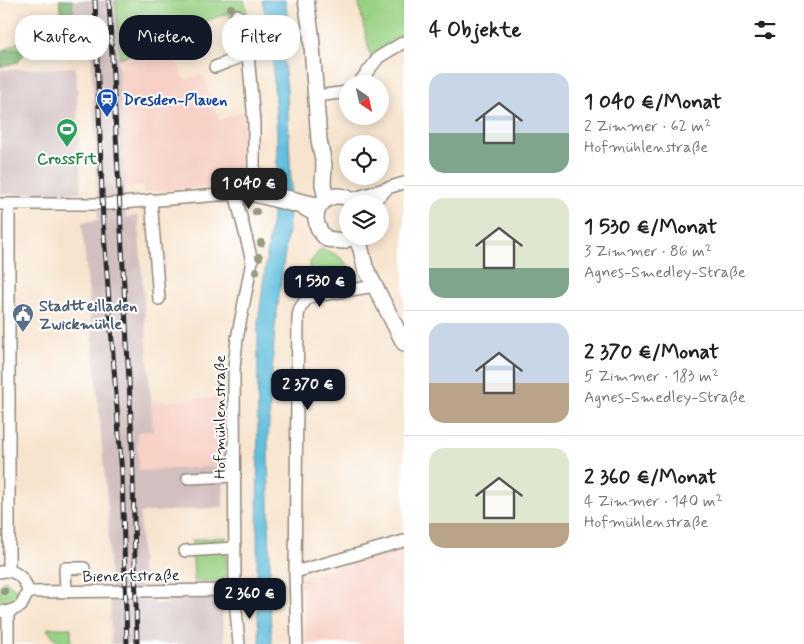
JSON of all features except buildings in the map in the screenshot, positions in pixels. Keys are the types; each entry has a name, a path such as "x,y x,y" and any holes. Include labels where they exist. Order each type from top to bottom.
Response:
{"main road":[{"path":"306,0 311,33 319,140 324,165 323,184 328,204 316,226 327,239 339,238"},
{"path":"354,245 365,267 370,288 404,343"}],"street":[{"path":"365,75 379,57 404,42"},
{"path":"215,67 233,60"},
{"path":"239,193 254,173 254,122 249,60"},
{"path":"316,96 339,93"},
{"path":"8,644 4,611 21,606 28,592 22,578 4,571 4,205 109,204 239,193 253,188 264,195 328,204 385,190 404,183"},
{"path":"380,195 385,190"},
{"name":"Hofmühlenstraße","path":"239,193 252,261 237,339 234,368 235,590 239,644"},
{"path":"151,200 159,299"},
{"path":"297,644 295,474 298,316 304,301 316,295 370,288"},
{"path":"188,478 235,476"},
{"path":"295,572 404,541"},
{"path":"185,551 235,548"},
{"path":"66,592 65,568 84,568"},
{"name":"Bienertstraße","path":"28,592 235,590"}],"shaded area":[{"path":"72,0 116,0 126,217 138,216 153,431 137,432 139,471 224,466 223,507 140,513 142,599 152,600 155,604 166,604 169,599 216,598 221,603 225,644 111,644 108,512 82,222 98,220 91,60 109,60 109,15 73,15"},
{"path":"120,60 176,60 184,80 202,74 219,120 248,109 250,115 250,171 245,183 144,193 143,185 123,187"},
{"path":"76,67 81,192 0,194 0,70"},
{"path":"223,397 224,466 139,472 137,432 153,431 151,402"},
{"path":"404,548 404,644 306,644 304,588 299,588 302,578"}],"green space":[{"path":"59,0 72,0 73,15 61,15"},
{"path":"116,0 244,0 248,15 229,15 228,13 212,19 212,15 119,15 119,44"},
{"path":"358,0 404,0 404,40 371,59"},
{"path":"15,44 15,49 2,51"},
{"path":"15,50 15,60 20,60 0,67 0,52"},
{"path":"321,249 340,257 358,282 305,289 310,262"},
{"path":"226,537 226,576 221,581 194,581 192,540"},
{"path":"5,580 18,591 7,605 0,600 0,585"},
{"path":"48,628 71,628 71,644 60,644 47,630"}],"water":[{"path":"262,0 285,0 287,15 266,15"},
{"path":"272,60 283,60 287,90 291,184 290,214 275,326 268,439 269,595 272,644 260,644 257,605 258,323 277,179 277,132"}],"pier":[{"path":"273,575 272,584 255,589 255,580"}],"railway":[{"path":"95,0 103,221 122,475 127,644"},
{"path":"109,0 132,439 137,644"}],"place":[{"name":"Dresden-Plauen","path":"107,118"},
{"name":"CrossFit","path":"67,148"},
{"name":"Stadtteilladen Zwickmühle","path":"23,333"}]}
